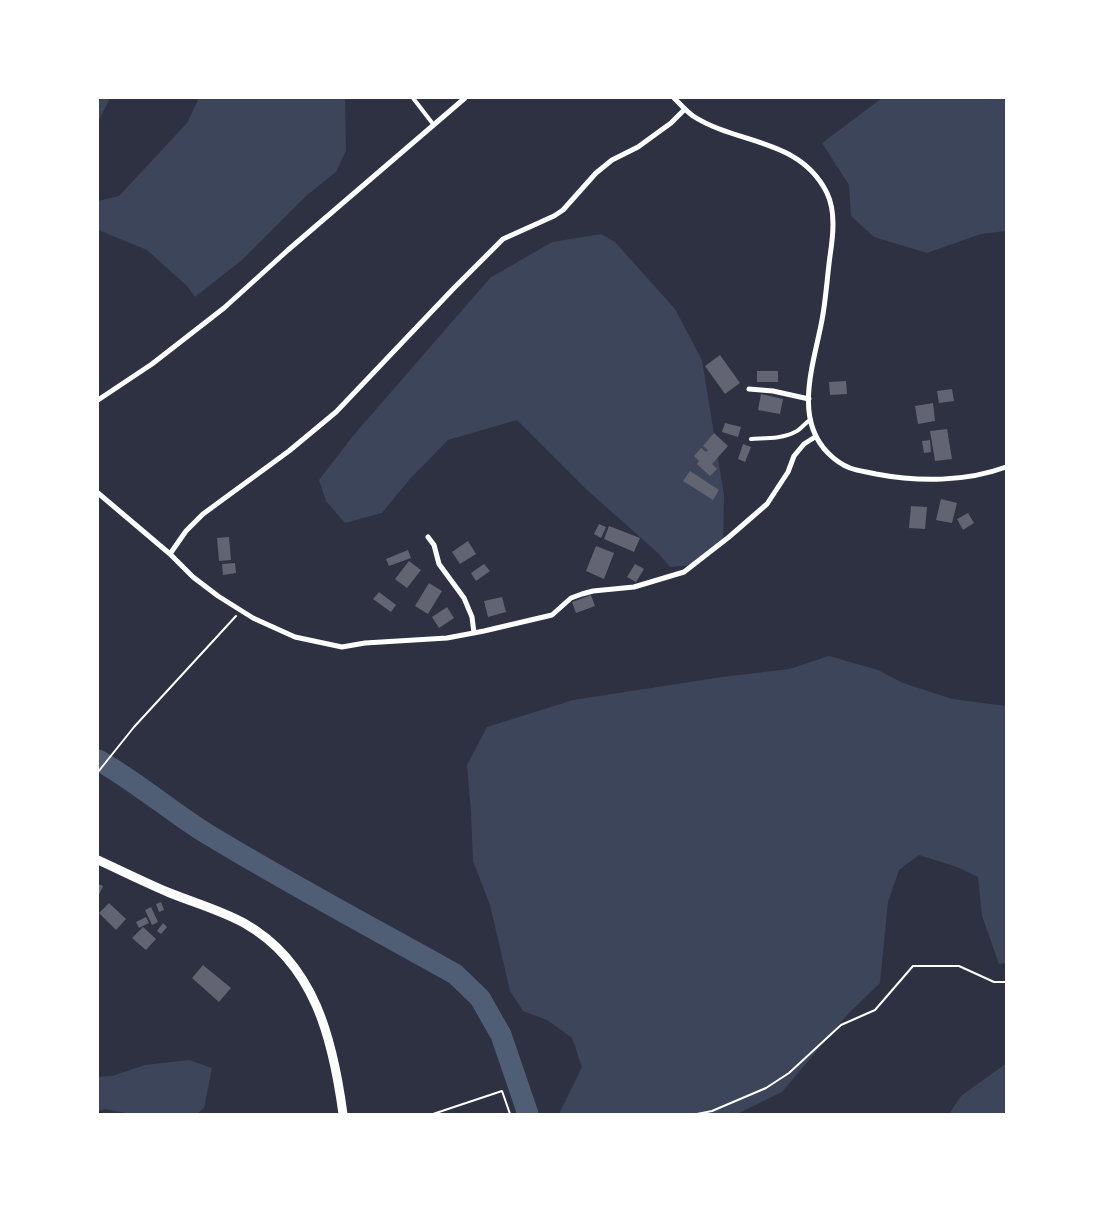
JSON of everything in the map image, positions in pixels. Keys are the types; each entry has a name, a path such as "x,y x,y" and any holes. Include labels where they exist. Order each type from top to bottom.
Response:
{"street":[{"path":"98,400 152,364 224,308 433,124 466,98"},
{"path":"674,98 692,116 718,129 783,150 804,163 828,195 832,208 833,230 822,319 810,371 809,399 810,420 815,437 821,446 831,456 849,468 887,476 927,479 964,477 1006,467"},
{"path":"170,554 186,531 203,514 289,451 336,412 503,239 563,210 596,173 612,160 638,147 671,123 685,109"},
{"path":"749,389 773,391 809,399"},
{"path":"98,493 170,554 192,577 253,618 295,637 342,647 365,643 447,638 474,633 552,615 571,598 582,594 593,591 634,587 684,572 767,504 788,472 794,456 804,444 815,437"},
{"path":"428,537 434,545 439,564 464,598 472,617 474,633"},
{"path":"98,860 169,892 228,915 246,925 272,944 304,982 318,1009 334,1054 343,1114"}],"lane":[{"path":"413,98 433,124"},
{"path":"751,439 785,436 797,432 803,424 810,420"}],"path":[{"path":"98,772 134,726 233,620 239,609"},
{"path":"698,1114 712,1111 766,1088 789,1073 842,1026 874,1010 913,966 959,966 994,982 1006,982"},
{"path":"433,1114 502,1092 510,1114"}],"shaded area":[{"path":"98,98 110,98 98,122"},
{"path":"199,98 345,98 346,151 336,172 306,196 242,260 195,297 187,286 147,250 98,230 98,201 119,196 187,123"},
{"path":"882,98 1006,98 1006,231 981,234 927,253 874,237 851,216 849,185 822,143"},
{"path":"601,234 615,242 675,309 702,360 724,495 723,541 691,565 670,567 658,553 587,490 517,420 448,440 409,480 382,513 345,523 326,501 319,480 352,437 490,278 552,242"},
{"path":"829,656 878,670 903,683 952,699 1006,706 1006,963 999,964 982,916 978,877 957,867 919,855 899,870 888,902 880,983 847,1015 782,1092 737,1114 559,1114 582,1067 572,1038 547,1020 523,1011 510,991 490,905 473,861 467,765 487,727 573,700 722,677 789,669"},
{"path":"189,1060 212,1068 204,1108 197,1114 131,1114 105,1109 98,1111 98,1077 112,1076 145,1065"},
{"path":"1006,1065 1006,1114 949,1114 961,1096"}],"building":[{"path":"720,355 740,383 725,394 705,366"},
{"path":"757,371 778,371 778,382 757,382"},
{"path":"846,381 847,394 830,395 829,382"},
{"path":"952,389 954,401 939,403 937,391"},
{"path":"761,394 783,399 780,414 758,410"},
{"path":"933,403 935,421 918,424 915,406"},
{"path":"725,423 741,427 738,437 722,432"},
{"path":"947,429 952,459 935,461 930,431"},
{"path":"714,433 728,446 712,464 717,469 710,476 697,464 699,461 694,456 701,448 706,452 708,450 703,446"},
{"path":"930,440 931,452 924,453 922,441"},
{"path":"743,444 751,447 745,462 738,459"},
{"path":"690,471 719,490 713,500 683,481"},
{"path":"941,499 957,503 952,523 936,520"},
{"path":"911,506 927,507 925,529 909,528"},
{"path":"968,513 974,523 963,530 957,519"},
{"path":"599,524 606,527 601,538 594,534"},
{"path":"609,526 640,538 634,552 604,539"},
{"path":"229,537 231,560 219,561 217,538"},
{"path":"468,541 476,554 460,564 452,552"},
{"path":"596,546 614,553 604,579 586,571"},
{"path":"408,550 411,558 389,566 386,559"},
{"path":"409,561 421,570 407,588 395,579"},
{"path":"235,563 236,573 223,575 222,564"},
{"path":"484,564 490,571 476,581 471,573"},
{"path":"635,564 644,569 636,582 627,577"},
{"path":"429,583 442,591 428,614 415,606"},
{"path":"379,592 396,605 391,612 373,599"},
{"path":"591,595 595,606 576,613 572,602"},
{"path":"502,597 506,612 488,617 484,601"},
{"path":"447,607 454,618 439,628 432,617"},
{"path":"98,884 103,886 98,897"},
{"path":"161,902 164,910 159,912 156,904"},
{"path":"109,903 126,919 116,930 99,913"},
{"path":"151,907 158,922 152,925 145,910"},
{"path":"146,917 149,923 139,928 136,922"},
{"path":"163,923 167,927 161,934 157,931"},
{"path":"143,927 156,939 146,950 132,938"},
{"path":"203,965 231,988 219,1002 192,978"}],"waterway":[{"path":"98,760 235,851 455,974 480,998 501,1035 528,1114"}]}
